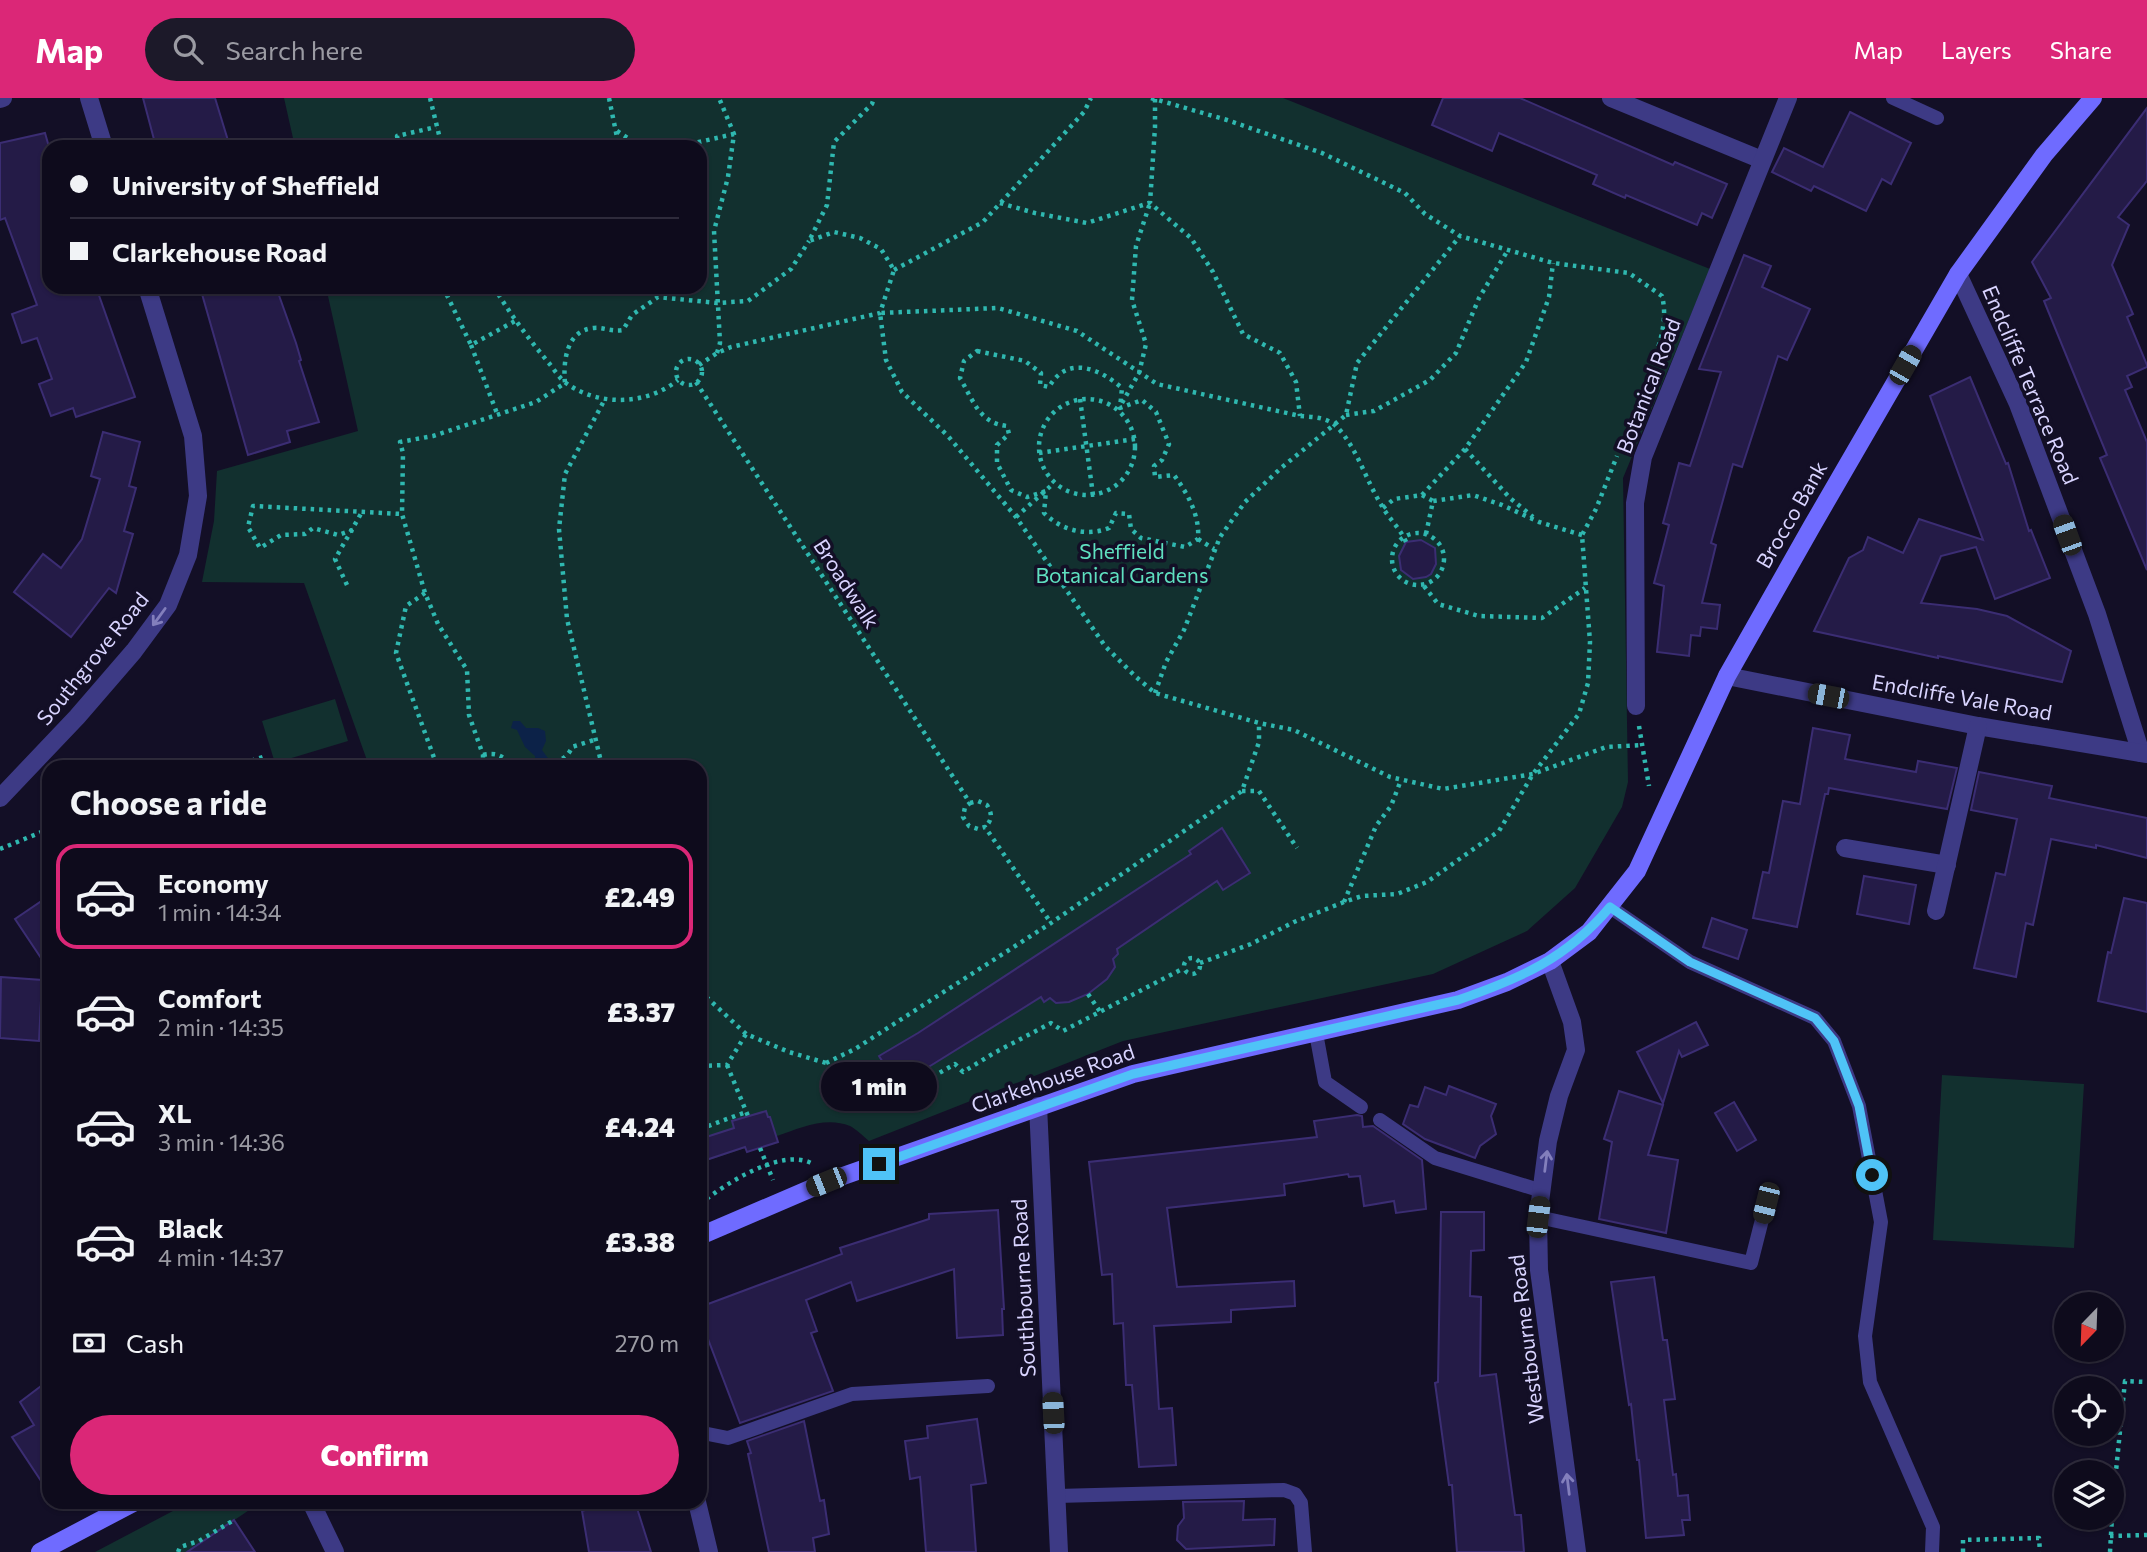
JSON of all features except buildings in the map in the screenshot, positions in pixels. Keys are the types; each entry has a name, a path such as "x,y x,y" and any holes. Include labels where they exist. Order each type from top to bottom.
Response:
{"main road":[{"name":"Brocco Bank","path":"1550,961 1589,932 1637,871 1727,676 1958,274 2044,155 2093,98"},
{"name":"Clarkehouse Road","path":"707,1233 826,1182 1133,1074 1458,1000 1507,982 1550,961"},
{"path":"40,1552 122,1509"}],"street":[{"path":"89,98 102,140"},
{"path":"1611,98 1762,160"},
{"name":"Botanical Road","path":"1636,706 1635,503 1643,457 1788,98"},
{"name":"Endcliffe Terrace Road","path":"1958,274 2018,404 2097,614 2144,753"},
{"name":"Southgrove Road","path":"0,798 77,717 134,651 168,605 188,555 198,496 193,436 149,294"},
{"name":"Endcliffe Vale Road","path":"1727,676 1978,726 2144,753"},
{"path":"1936,911 1978,726"},
{"path":"1845,848 1947,865"},
{"name":"Westbourne Road","path":"1550,961 1572,1022 1576,1050 1559,1097 1551,1130 1538,1217 1539,1270 1577,1552"},
{"name":"Southbourne Road","path":"1038,1106 1059,1552"},
{"path":"314,1509 335,1552"},
{"path":"699,1509 709,1552"}],"lane":[{"path":"1893,98 1937,118"},
{"path":"1610,907 1690,962 1815,1018 1834,1041 1859,1106 1881,1222 1865,1336 1870,1382 1933,1527 1932,1552"},
{"path":"1316,1033 1325,1082 1361,1107"},
{"path":"1380,1120 1435,1158 1542,1191"},
{"path":"1538,1217 1751,1264 1766,1203"},
{"path":"707,1434 728,1438 852,1394 988,1386"},
{"path":"1057,1496 1284,1490 1296,1494 1301,1503 1304,1552"}],"path":[{"path":"430,98 440,140"},
{"path":"609,98 618,140"},
{"path":"717,353 720,343 714,231 728,177 734,134 719,98"},
{"path":"565,383 566,351 578,335 594,328 611,332 623,330 632,314 658,297 717,303 748,301 791,269 827,205 834,142 872,104 874,98"},
{"path":"1091,98 1084,112 983,222 894,271 880,313 886,360 902,391 947,436 1016,517 1105,646 1155,693 1259,723 1294,730 1390,777 1443,789 1533,775 1606,747 1642,745"},
{"path":"1119,409 1139,373 1146,344 1132,300 1136,246 1150,203 1155,127 1153,98 1322,153 1405,193 1425,215 1460,236 1553,263 1629,272 1662,296 1665,309 1661,339 1648,376"},
{"path":"398,140 397,136 436,127"},
{"path":"617,131 631,140"},
{"path":"707,140 734,134"},
{"path":"1000,203 1035,214 1087,223 1150,203"},
{"path":"1150,203 1191,238 1213,272 1243,334 1280,353 1296,382 1300,416"},
{"path":"809,241 834,232 860,238 881,249 894,271"},
{"path":"1346,415 1357,363 1460,236"},
{"path":"1155,693 1184,630 1214,550 1245,502 1281,468 1346,415 1374,411 1430,380 1456,354 1479,298 1508,250"},
{"path":"1422,495 1465,449 1527,362 1549,297 1553,263"},
{"path":"446,294 471,345 498,416"},
{"path":"498,294 515,321 565,383 605,399 625,400 653,394 678,380"},
{"path":"655,294 658,297"},
{"path":"699,365 731,347 880,313 998,308 1077,331 1157,384 1300,416 1319,417 1334,425 1346,441 1382,508 1401,530 1406,542"},
{"path":"471,345 515,321"},
{"path":"1046,491 1027,496 1011,490 997,463 997,445 1009,434 1007,426 993,425 982,416 960,378 964,361 977,351 1025,361 1041,373 1040,385 1049,387 1056,374 1072,367 1105,374 1122,388 1119,409"},
{"path":"688,359 699,365 702,372 696,382 690,385 678,380 677,366 681,361 688,359"},
{"name":"Broadwalk","path":"696,382 970,803"},
{"path":"483,760 469,715 467,670 438,624 425,593 402,514 403,453 400,442 433,436 498,416 536,402 565,383"},
{"path":"601,760 567,619 559,529 565,474 605,399"},
{"path":"1080,399 1093,495"},
{"path":"1080,399 1106,402 1119,409 1135,439 1131,468 1110,490 1093,495 1067,491 1054,483 1047,474 1039,453 1039,438 1044,424 1053,412 1080,399"},
{"path":"1119,409 1142,400 1156,412 1169,444 1162,460 1154,466 1155,477 1174,475 1183,487 1199,524 1198,540"},
{"path":"1039,453 1135,439"},
{"path":"1465,449 1510,498 1539,522"},
{"path":"1200,962 1251,944 1344,902 1362,896 1397,894 1427,882 1499,831 1533,775 1579,714 1588,683 1590,642 1582,535 1596,509 1620,450"},
{"path":"1016,517 1054,483"},
{"path":"1046,491 1044,513 1056,525 1094,534 1110,528 1116,513 1129,514 1131,530 1141,538 1185,547 1198,540"},
{"path":"1382,508 1394,499 1422,495 1433,501 1473,495 1539,522 1582,535"},
{"path":"1426,534 1433,501"},
{"path":"353,530 338,535 313,528 305,534 281,536 260,548 248,527 253,506 402,514"},
{"path":"347,585 335,559 362,512"},
{"path":"1410,534 1426,534 1433,537 1443,550 1444,564 1436,578 1424,586 1409,584 1395,574 1392,555 1398,540 1410,534"},
{"path":"1198,540 1214,550"},
{"path":"1424,586 1438,604 1479,616 1542,618 1586,587"},
{"path":"425,593 406,606 396,653 435,760"},
{"path":"1636,706 1656,832"},
{"path":"1242,791 1259,742 1259,723"},
{"path":"559,760 569,754 572,747 597,739"},
{"path":"483,755 492,753 507,760"},
{"path":"1344,902 1376,826 1391,806 1401,780"},
{"path":"826,1063 855,1049 1051,923 1242,791 1259,791 1297,848"},
{"name":"Broadwalk","path":"978,801 987,805 992,813 990,822 985,827 978,829 969,826 963,817 965,807 970,803 978,801"},
{"name":"Broadwalk","path":"985,827 1051,923"},
{"path":"0,849 42,832"},
{"path":"707,998 746,1034 789,1052 826,1063 846,1084 881,1098 897,1097 955,1064 963,1072 1051,1023 1063,1031 1101,1013 1184,968 1188,958 1194,957 1200,962"},
{"path":"1184,968 1195,974 1200,968 1200,962"},
{"path":"1088,994 1101,1013"},
{"path":"727,1065 746,1034"},
{"path":"707,1066 727,1065"},
{"path":"707,1127 747,1114 727,1065"},
{"path":"760,1148 773,1180"},
{"path":"707,1200 767,1164 792,1159 804,1160 818,1166 826,1182"},
{"path":"2117,1460 2124,1381 2147,1382"},
{"path":"178,1552 180,1547 200,1541 234,1520"},
{"path":"2110,1552 2111,1530"},
{"path":"2110,1536 2147,1535"},
{"path":"1963,1552 1963,1540 2039,1538 2040,1552"}],"green space":[{"name":"Sheffield Botanical Gardens","path":"284,98 1283,98 1710,269 1623,478 1628,782 1622,807 1575,888 1527,931 1433,974 1123,1041 869,1141 850,1126 822,1123 777,1136 778,1142 747,1152 745,1148 707,1161 707,760 367,760 304,583 202,582 214,521 217,471 358,431 328,294 707,294 707,140 293,140"},
{"path":"335,699 348,741 285,760 274,760 262,721"},
{"path":"1942,1075 2084,1084 2074,1248 1933,1240"},
{"path":"177,1509 251,1509 187,1552 95,1552"}],"water":[{"path":"513,721 520,721 526,728 545,731 546,741 542,750 549,760 535,760 517,730 511,728"}],"route":[{"path":"879,1164 1133,1074 1458,1000 1507,982 1550,961 1589,932 1610,907 1690,962 1815,1018 1834,1041 1859,1106 1872,1175"}]}
